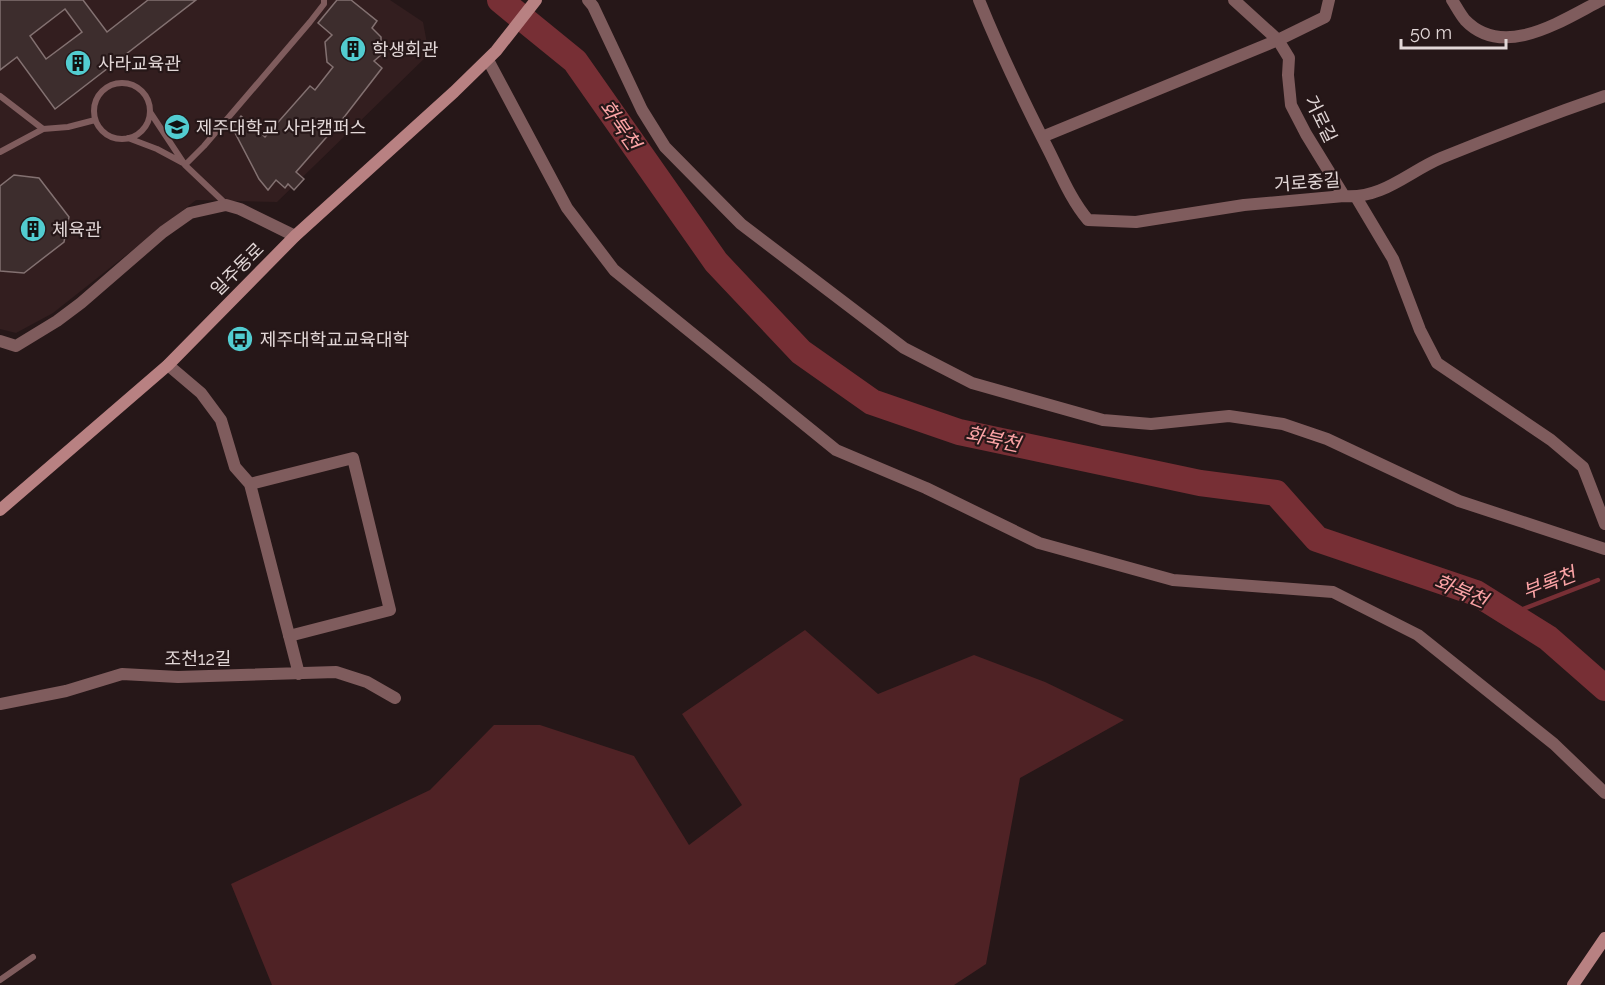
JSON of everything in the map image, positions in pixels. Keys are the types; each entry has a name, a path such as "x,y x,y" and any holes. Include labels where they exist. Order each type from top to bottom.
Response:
{"main road":[{"name":"일주동로","path":"0,510 168,364 295,236 492,56 536,0"},
{"path":"1573,985 1605,938"}],"street":[{"path":"588,0 598,16 642,110 665,147 741,224 904,348 972,383 1103,420 1151,424 1229,416 1283,424 1327,439 1459,501 1605,549"},
{"name":"거로중길","path":"979,0 993,36 1042,137 1077,207 1088,220 1136,222 1244,205 1350,197 1390,188 1438,159 1605,96"},
{"name":"거로길","path":"1234,0 1278,40 1289,58 1291,105 1306,134 1393,259 1420,330 1437,363 1551,440 1583,467 1605,524"},
{"path":"1042,137 1278,40 1325,17 1329,0"},
{"path":"1452,0 1465,20 1480,30 1494,36 1513,37 1528,35 1544,29 1602,0"},
{"path":"492,56 567,208 614,270 836,450 926,488 1039,543 1173,580 1333,592 1418,635 1554,744 1605,793"},
{"path":"0,341 16,346 57,321 163,232 190,213 226,205 240,209 295,236"},
{"path":"168,364 201,393 221,420 235,467 250,484 299,674"},
{"path":"250,484 353,458 390,610 289,636"},
{"name":"조천12길","path":"0,704 66,691 122,674 178,677 336,672 367,682 395,698"}],"lane":[{"path":"185,165 204,146 310,22 324,4 324,0"},
{"path":"123,83 139,89 149,104 150,112 143,129 136,135 120,139 105,133 99,127 94,111 99,94 106,88 123,83"},
{"path":"0,96 43,129"},
{"path":"150,112 185,165 226,205"},
{"path":"0,152 43,129 68,127 95,120"},
{"path":"128,138 157,149 185,165"},
{"path":"0,980 33,957"}],"shaded area":[{"name":"제주대학교 사라캠퍼스","path":"0,0 390,0 423,22 429,54 277,202 196,200 53,313 16,333 0,329"},
{"path":"805,630 878,694 974,655 1045,682 1124,720 1020,778 986,964 954,985 272,985 231,884 430,790 494,725 540,725 634,756 689,845 742,805 682,714"}],"building":[{"name":"사라교육관","path":"0,0 83,0 107,32 148,0 196,0 55,109 17,57 0,70","holes":["65,9 82,32 46,59 30,36"]},
{"path":"337,0 351,0 377,21 372,28 381,37 381,55 374,61 382,68 345,116 296,172 304,179 294,190 288,184 285,188 276,180 268,190 259,179 232,127 241,116 265,137 310,86 315,90 333,67 327,62 325,42 332,35 318,23"},
{"name":"체육관","path":"14,175 39,178 69,217 64,242 24,273 0,271 0,186"}],"waterway":[{"name":"화북천","path":"500,0 575,61 716,262 801,352 872,402 959,432 1200,483 1276,493 1317,539 1476,593 1548,638 1605,688"},
{"name":"부록천","path":"1510,614 1598,580"}],"place":[{"name":"학생회관","path":"353,49"},
{"name":"사라교육관","path":"78,63"},
{"name":"제주대학교 사라캠퍼스","path":"177,127"},
{"name":"체육관","path":"33,229"},
{"name":"제주대학교교육대학","path":"240,339"}]}
